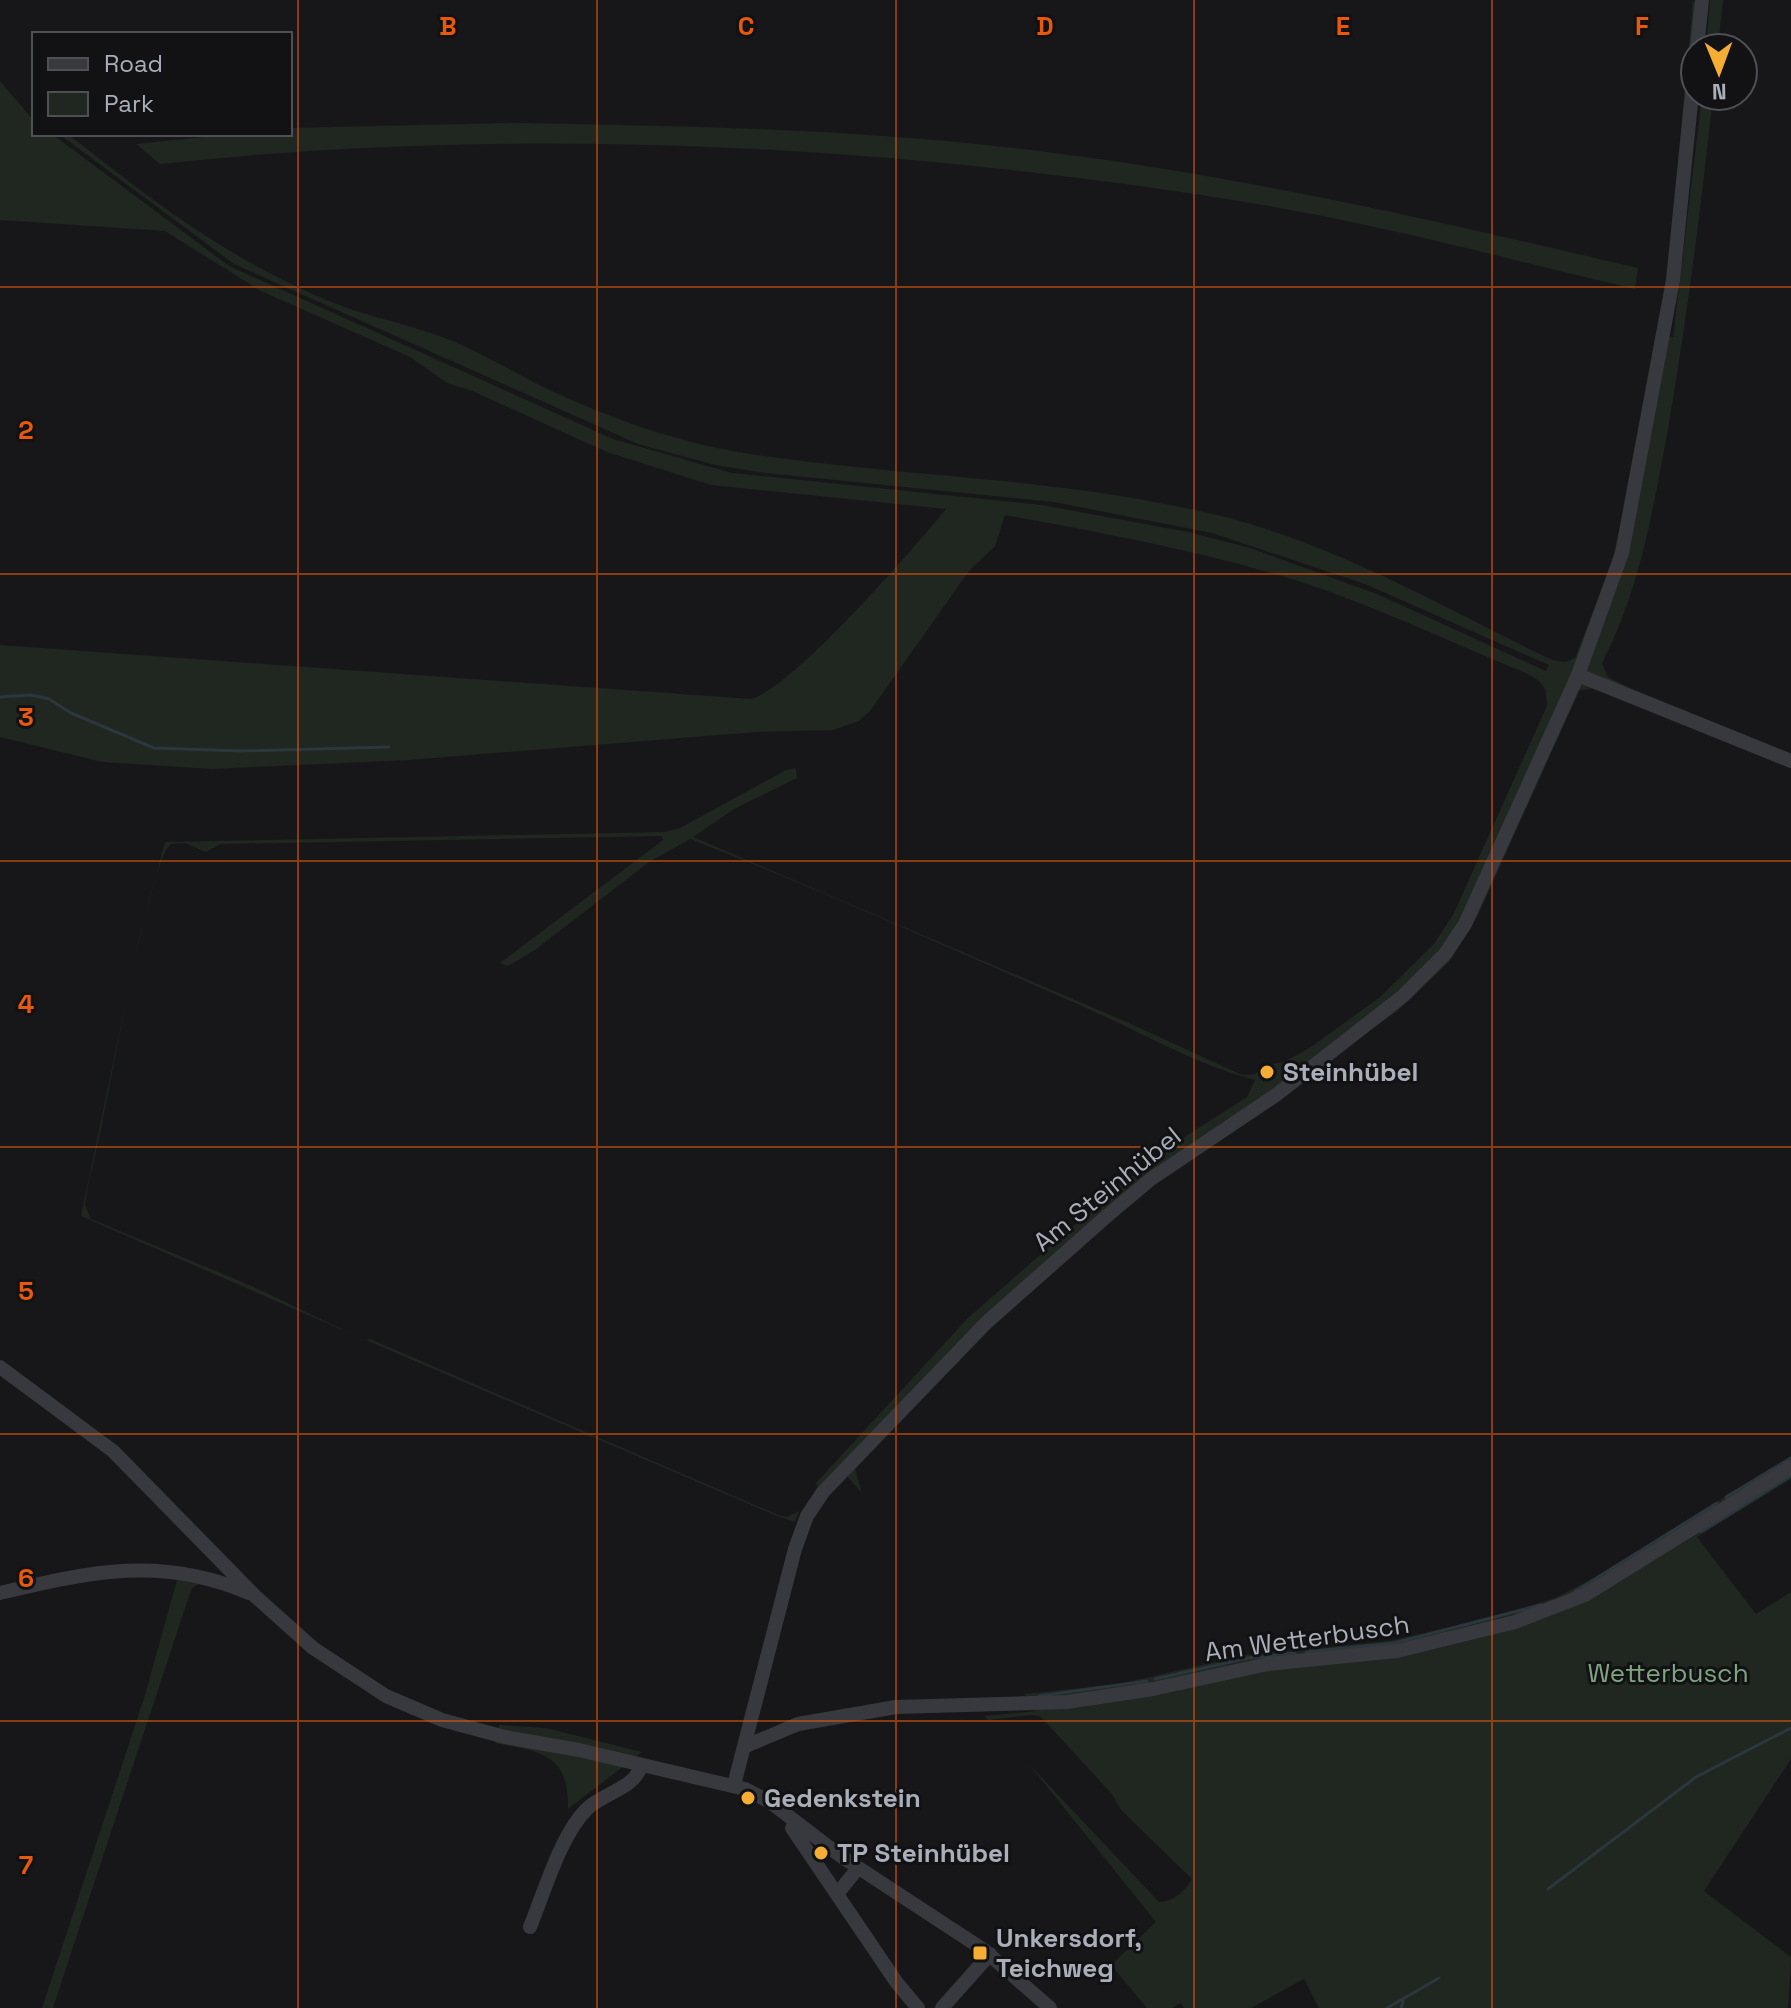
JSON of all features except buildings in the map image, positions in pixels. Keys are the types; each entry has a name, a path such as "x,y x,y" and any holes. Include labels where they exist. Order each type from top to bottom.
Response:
{"street":[{"path":"1699,32 1702,0"},
{"name":"Am Steinhübel","path":"734,1785 795,1549 807,1516 823,1492 986,1323 1108,1215 1151,1179 1276,1095 1425,977 1465,924 1578,675 1622,553 1635,499 1673,280 1690,112"},
{"path":"1578,675 1791,761"},
{"path":"0,1367 113,1451 256,1597 313,1648 386,1696 442,1720 734,1785 770,1802 794,1824 990,1954 1050,2008"},
{"name":"Am Wetterbusch","path":"746,1746 798,1724 896,1707 1067,1702 1153,1689 1253,1666 1397,1651 1501,1626 1585,1595 1791,1467"},
{"path":"211,1577 220,1560"},
{"path":"0,1593 75,1576 129,1570 211,1577 256,1597"},
{"path":"530,1927 569,1835 587,1809 636,1777 635,1764"},
{"path":"794,1824 792,1827 897,1983 918,2008"},
{"path":"838,1893 858,1868"},
{"path":"942,2008 990,1954"}],"green space":[{"path":"1693,0 1697,7 1694,32 1690,32"},
{"path":"1710,0 1723,0 1720,32 1707,32"},
{"path":"0,81 32,119 32,136 55,136 229,266 613,439 732,473 1042,505 1188,532 1250,548 1377,594 1546,671 1549,665 1365,584 1212,533 1054,502 766,473 715,465 638,444 234,264 62,136 71,136 131,183 225,248 294,285 346,308 453,341 554,392 623,421 695,443 744,453 1109,494 1229,518 1354,563 1552,660 1566,662 1575,658 1612,562 1642,430 1669,261 1683,112 1685,112 1661,335 1673,337 1700,112 1711,112 1681,346 1651,519 1636,578 1602,663 1608,677 1632,689 1791,754 1791,768 1593,688 1579,691 1478,915 1450,961 1396,1012 1166,1175 984,1333 855,1469 862,1493 847,1476 827,1494 815,1484 968,1318 1119,1186 1186,1136 1247,1097 1255,1080 1188,1056 886,920 690,839 649,862 535,950 508,966 500,963 663,840 662,836 220,844 206,852 185,843 171,844 161,861 152,890 165,842 665,832 680,828 786,770 796,768 797,778 734,809 693,837 1129,1023 1242,1075 1255,1074 1265,1065 1284,1062 1311,1047 1380,997 1434,944 1454,913 1547,706 1546,694 1540,682 1526,673 1383,612 1295,580 1188,551 1005,515 995,546 969,571 870,711 859,721 833,730 756,732 409,760 212,769 102,762 0,737 0,645 751,699 795,670 823,644 946,509 711,485 607,452 470,390 447,383 410,357 261,291 165,231 0,220"},
{"path":"511,123 712,127 980,144 1196,174 1418,218 1638,268 1635,289 1310,213 1126,184 851,155 713,147 436,145 298,152 160,164 136,144 212,136 292,136 292,128"},
{"path":"148,906 89,1180 85,1205 91,1219 254,1287 354,1335 81,1216 140,935"},
{"path":"370,1339 778,1515 787,1517 799,1511 795,1522 777,1516 366,1340"},
{"name":"Wetterbusch","path":"1791,1456 1791,1479 1697,1537 1756,1614 1791,1592 1791,1759 1704,1891 1791,1957 1788,2008 1319,2008 1304,1979 1251,2008 1184,2008 1181,2003 1172,2008 1147,2008 1111,1965 1156,1922 1028,1763 1159,1902 1178,1895 1192,1879 1121,1810 1112,1794 1041,1717 1032,1715 988,1720 984,1716 1036,1711 1024,1694 1119,1684 1245,1655 1389,1641 1491,1618 1555,1598 1594,1578"},
{"path":"177,1580 199,1584 192,1588 185,1608 53,2008 42,2008 145,1695"},
{"path":"499,1725 546,1728 642,1752 568,1809 567,1790 557,1766 539,1753 495,1743"}],"waterway":[{"path":"0,697 31,695 49,699 71,713 154,748 242,751 389,747"},
{"path":"1726,1497 1791,1458"},
{"path":"1701,1532 1791,1476"},
{"path":"1574,1592 1717,1503"},
{"path":"1306,1652 1394,1643 1541,1605"},
{"path":"1155,1679 1248,1658 1295,1653"},
{"path":"1039,1696 1147,1681"},
{"path":"1548,1889 1696,1777 1791,1728"},
{"path":"1387,2008 1439,1978"},
{"path":"1401,2008 1404,1998"}],"place":[{"name":"Steinhübel","path":"1267,1072"},
{"name":"Gedenkstein","path":"748,1798"},
{"name":"TP Steinhübel","path":"821,1853"},
{"name":"Unkersdorf, Teichweg","path":"980,1953"}]}
